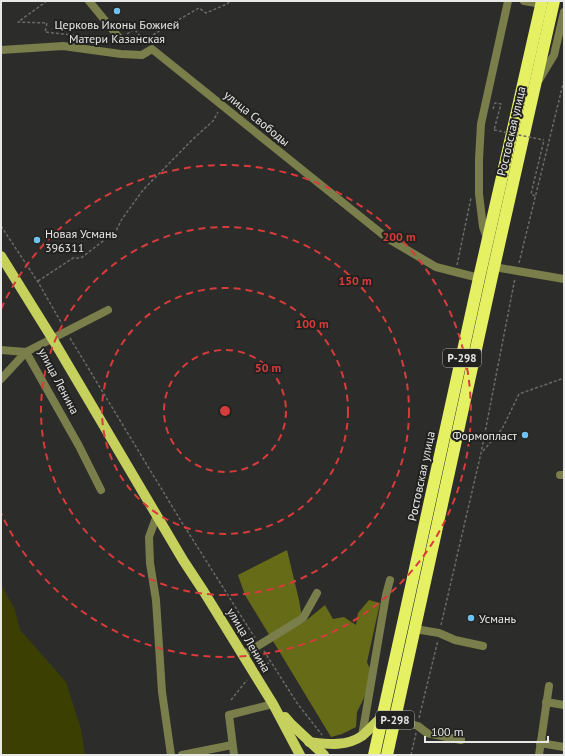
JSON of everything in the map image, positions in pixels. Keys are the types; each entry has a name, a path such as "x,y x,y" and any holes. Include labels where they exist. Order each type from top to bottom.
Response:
{"highway":[{"name":"Ростовская улица","path":"395,720 554,1"},
{"name":"Ростовская улица","path":"383,716 479,278 542,2"},
{"name":"Р-298","path":"374,755 383,716"},
{"name":"Р-298","path":"387,755 395,720"}],"main road":[{"name":"улица Ленина","path":"1,256 52,338 183,560 273,704"},
{"path":"273,704 291,724 324,755"},
{"path":"273,704 300,755"},
{"path":"309,742 330,744 349,742 362,736 383,716"}],"street":[{"path":"89,1 120,40"},
{"name":"Ростовская улица","path":"488,241 483,227 479,194 481,124 508,1"},
{"path":"524,1 542,2"},
{"path":"535,88 554,55 564,12"},
{"path":"1,50 63,46 121,54 142,55 152,49"},
{"name":"улица Свободы","path":"152,49 387,238 436,267 479,278"},
{"path":"494,267 564,279"},
{"path":"52,338 108,310"},
{"name":"улица Ленина","path":"52,338 26,352 79,446 101,490"},
{"path":"1,350 26,352"},
{"path":"1,379 26,352"},
{"path":"157,515 149,537 150,563 156,600 162,692 171,755"},
{"path":"362,736 390,580"},
{"path":"243,655 303,618 317,593"},
{"path":"415,629 439,633 455,640 483,646"},
{"path":"539,755 549,686"},
{"path":"546,702 564,705"},
{"path":"234,755 229,715 273,704"},
{"path":"395,720 418,726 427,733 461,740"},
{"path":"540,743 564,747"},
{"path":"182,755 232,745"}],"path":[{"path":"47,1 18,22 47,23 45,32 120,40 134,29 152,49"},
{"path":"145,41 159,31 199,8 206,13 227,4 230,1"},
{"path":"501,104 494,130 544,140 531,194 535,196"},
{"path":"38,282 73,258 82,258 116,231 122,219 143,190 192,140 213,121 222,105"},
{"path":"1,226 38,282 231,601 297,703 330,744"},
{"path":"411,755 481,453 502,429 519,394 564,378"}],"shaded area":[{"path":"287,550 303,623 325,605 333,619 344,617 356,625 358,613 369,600 380,603 367,662 370,669 367,692 357,712 356,727 342,734 331,737 245,595 238,575"},
{"path":"1,584 15,610 20,630 66,682 81,729 85,755 1,755"}],"place":[{"name":"Церковь Иконы Божией Матери Казанская","path":"117,11"},
{"name":"Новая Усмань 396311","path":"37,240"},
{"name":"Формопласт","path":"525,435"},
{"name":"Усмань","path":"471,618"}]}
